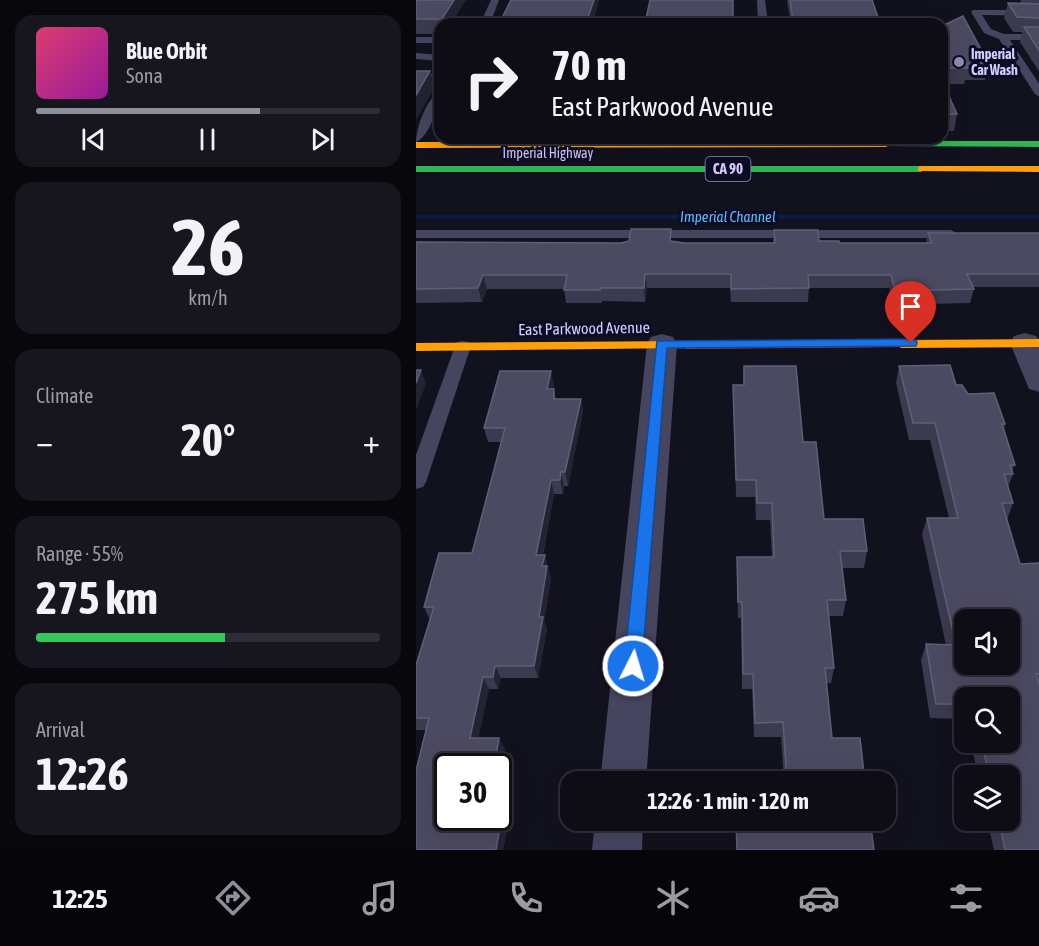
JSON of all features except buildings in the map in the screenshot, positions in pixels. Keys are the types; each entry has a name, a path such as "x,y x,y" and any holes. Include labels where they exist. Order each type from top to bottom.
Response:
{"main road":[{"name":"Imperial Highway","path":"948,143 1040,144"},
{"name":"Imperial Highway","path":"416,145 434,144"},
{"name":"Imperial Highway","path":"416,170 1040,169"},
{"name":"East Parkwood Avenue","path":"416,347 1032,343"}],"street":[{"path":"1032,343 1040,381"},
{"path":"624,771 662,344"},
{"path":"617,850 618,831"}],"lane":[{"path":"488,18 495,0"},
{"path":"761,0 762,18"},
{"path":"1040,12 976,12 987,31 1003,38 1040,37"},
{"path":"1003,38 1040,94"},
{"path":"416,40 434,40"},
{"path":"416,56 434,58"},
{"path":"416,82 434,76"},
{"path":"416,138 434,106"},
{"path":"416,234 964,234"},
{"path":"416,482 463,346"}],"waterway":[{"name":"Imperial Channel","path":"416,217 1040,217"}],"traffic: fast":[{"path":"886,144 1040,144"},
{"path":"416,169 921,169"}],"traffic: slow":[{"path":"416,145 886,144"},
{"path":"921,169 1040,169"},
{"path":"901,344 1040,343"},
{"path":"416,347 686,345"}],"traffic: jam":[{"path":"686,345 901,344"}],"place":[{"name":"Imperial Car Wash","path":"959,62"}],"route":[{"path":"633,666 662,344 911,343"}]}
